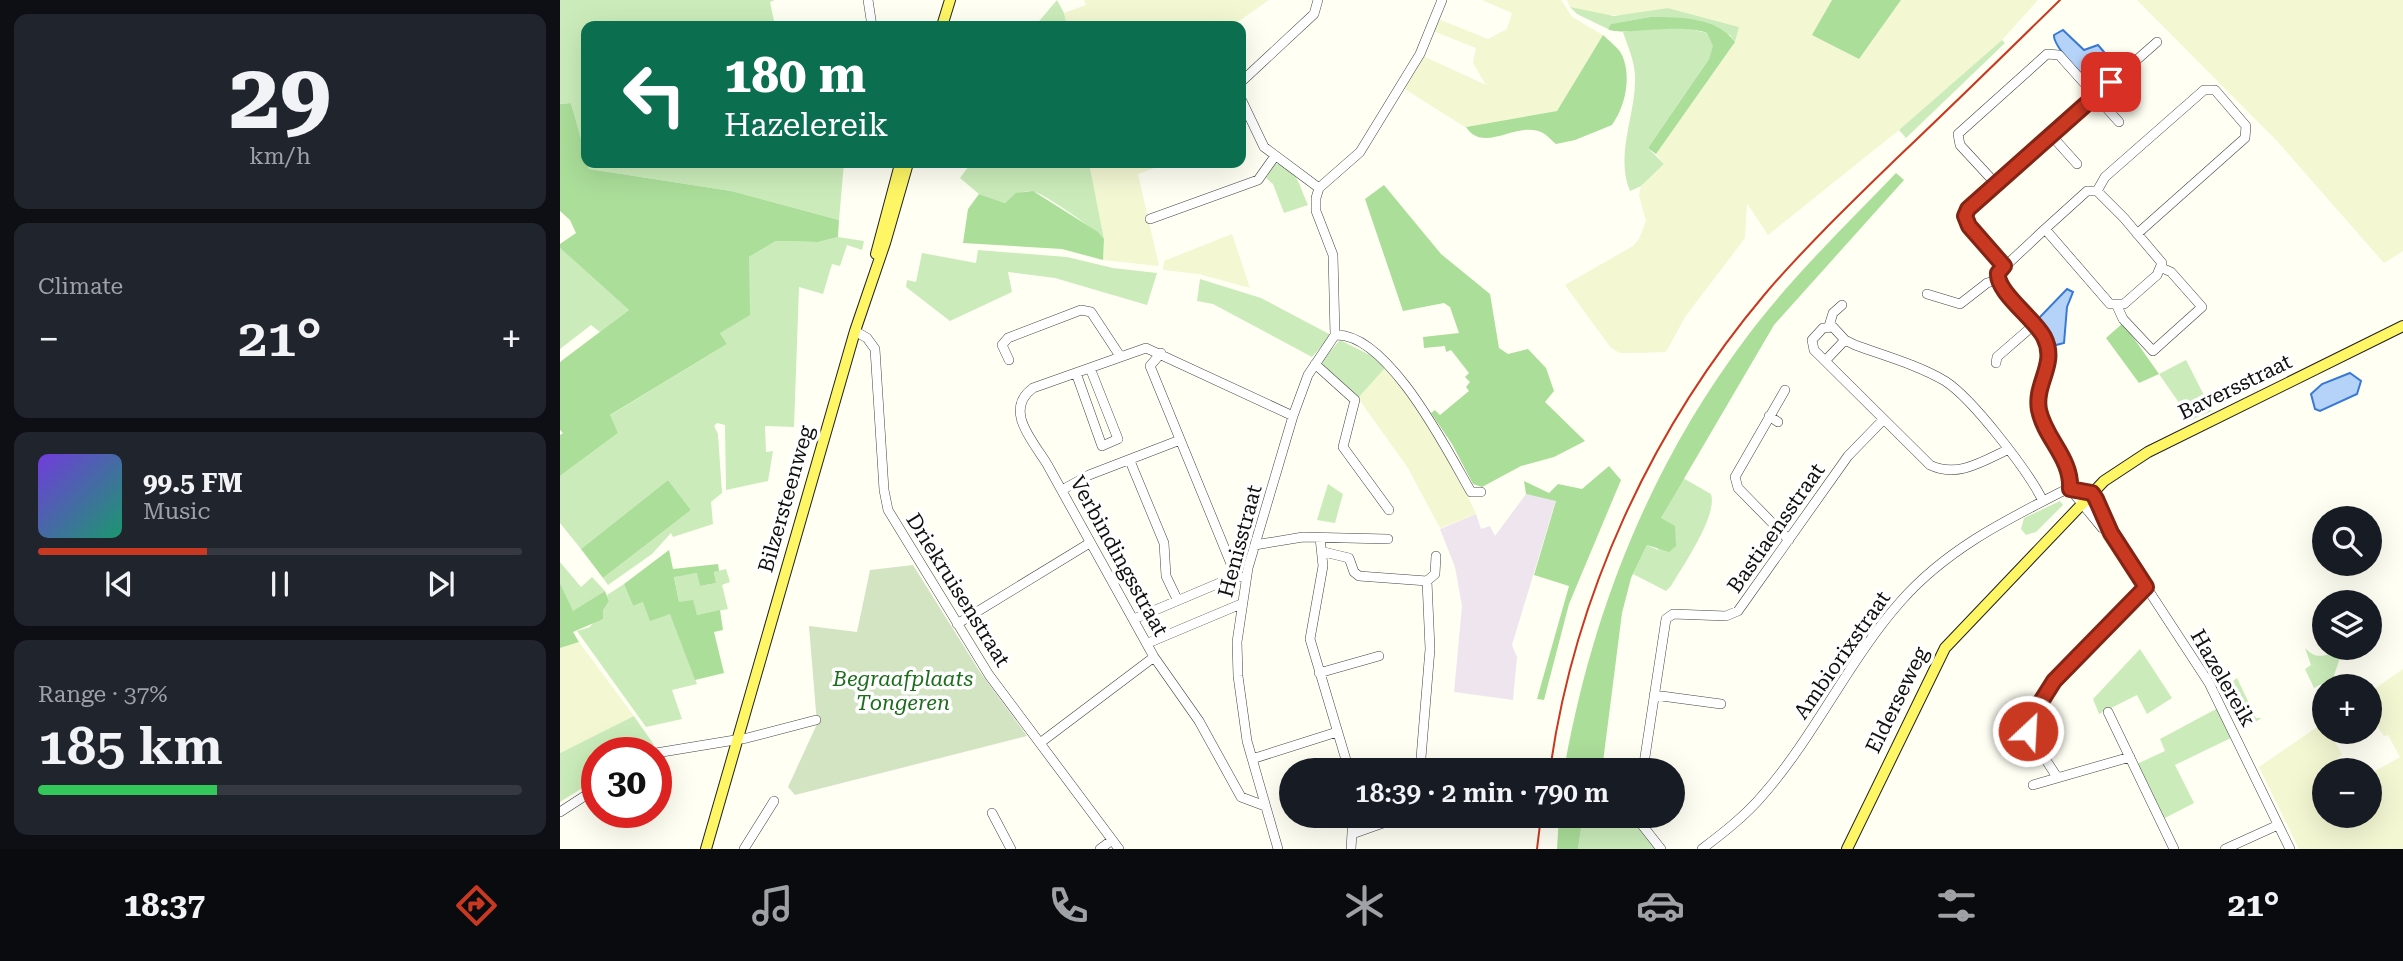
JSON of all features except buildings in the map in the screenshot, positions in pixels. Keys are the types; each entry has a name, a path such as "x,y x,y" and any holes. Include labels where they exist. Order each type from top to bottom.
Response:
{"main road":[{"path":"944,21 950,0"},
{"name":"Bilzersteenweg","path":"706,849 873,270 878,240 900,168"},
{"name":"Bilzersteenweg","path":"873,270 885,243 907,168"},
{"name":"Baversstraat","path":"2092,493 2131,461 2403,326"},
{"name":"Elderseweg","path":"1847,849 1945,648 2092,493"}],"street":[{"path":"867,0 871,21"},
{"path":"1246,77 1314,14 1318,0"},
{"path":"1441,0 1420,54 1360,152 1320,188 1316,211 1333,256 1335,335 1350,336 1365,345 1393,372 1425,410 1471,492 1481,492"},
{"path":"2004,266 1969,226 1965,216 1968,209 2157,42"},
{"path":"1996,184 1960,145 1958,137 1962,129 2049,53 2059,55 2119,122"},
{"path":"2097,191 2105,177 2204,90 2215,90 2246,126 2245,138 2137,234"},
{"path":"1246,109 1265,147 1320,188"},
{"path":"2051,135 2077,164"},
{"path":"1150,219 1258,180 1275,156"},
{"path":"1927,294 1961,304 1987,283 1997,280 2004,266 2087,191 2097,191 2160,258 2161,268"},
{"path":"2045,229 2110,304 2124,304 2161,268"},
{"path":"2117,306 2123,319 2153,351 2202,307 2171,272 2161,268"},
{"path":"1997,280 2043,333 2049,351 2049,368 2040,391 2039,409 2067,466 2070,489 2081,503"},
{"path":"1829,326 1833,313 1842,305"},
{"path":"1009,360 1002,345 1008,338 1081,310 1091,312 1120,356"},
{"path":"1996,363 1997,357 2035,324"},
{"path":"1829,326 1845,340 1946,382 1965,397 2043,501"},
{"path":"1829,326 1823,328 1811,344 1922,458 1939,469 1960,470 2007,450"},
{"name":"Driekruisenstraat","path":"855,331 876,349 884,490 888,510 957,624 1040,743 1119,849"},
{"name":"Henisstraat","path":"1278,849 1252,758 1238,676 1241,577 1255,545 1293,416 1315,364 1335,335"},
{"path":"1825,361 1845,340"},
{"name":"Verbindingsstraat","path":"1161,353 1142,348 1033,388 1022,400 1019,412 1034,446 1062,490 1088,544 1095,550 1154,657 1199,721 1241,797 1265,806"},
{"path":"1134,619 1177,599 1241,577 1150,366 1161,353 1293,416"},
{"path":"1315,364 1355,400 1343,447 1389,510"},
{"path":"1076,373 1102,446 1118,439 1090,368"},
{"path":"1785,390 1737,469 1735,481 1789,540"},
{"path":"1769,416 1778,422"},
{"name":"Bastiaensstraat","path":"1645,758 1666,619 1677,614 1734,614 1742,607 1848,456 1883,420"},
{"path":"1062,490 1089,475 1180,440"},
{"path":"1130,461 1164,543 1166,576 1177,599"},
{"path":"2070,489 2092,493"},
{"name":"Ambiorixstraat","path":"1702,849 1756,802 1780,774 1849,671 1901,601 1955,551 2043,501 2070,489"},
{"name":"Hazelereik","path":"2092,493 2111,533 2209,683 2290,849"},
{"name":"Hazelereik","path":"2081,503 2102,528 2111,533"},
{"path":"1255,545 1303,537 1388,539"},
{"path":"1320,538 1324,552 1309,632 1345,758"},
{"path":"957,624 1029,577 1088,544"},
{"path":"1324,552 1349,558 1354,572 1359,576 1427,581 1435,574 1436,556"},
{"path":"1421,758 1430,649 1427,581"},
{"path":"2057,777 2032,739 2027,724 2054,681 2146,587"},
{"path":"1148,643 1241,604"},
{"path":"1319,673 1379,656"},
{"path":"1040,743 1154,657"},
{"path":"1654,695 1721,704"},
{"path":"2108,712 2174,849"},
{"path":"672,750 738,739 816,720"},
{"path":"1252,758 1337,732"},
{"path":"2033,785 2130,757"},
{"path":"560,811 581,798"},
{"path":"744,849 775,801"},
{"path":"992,813 1011,849"},
{"path":"2225,849 2278,825"},
{"path":"1351,849 1352,828"},
{"path":"1352,834 1369,828"},
{"path":"1644,828 1661,849"},
{"path":"1100,849 1112,840"}],"shaded area":[{"path":"1526,494 1556,500 1512,645 1517,657 1513,700 1454,692 1462,606 1455,567 1440,529 1476,514 1481,529 1490,526 1495,536"}],"green space":[{"path":"560,0 775,0 770,2 774,21 581,21 581,142 571,103 560,104"},
{"path":"1057,0 1066,21 1039,21"},
{"path":"1084,0 1269,0 1239,21 1066,21 1064,13 1086,5"},
{"path":"1482,0 1561,0 1572,17 1603,35 1557,111 1465,127 1403,88 1423,56 1486,85 1473,63 1476,48 1433,31 1438,19 1488,39 1507,29 1512,13"},
{"path":"1567,0 1832,0 1813,35 1859,59 1901,0 2038,0 2002,40 1899,130 1768,235 1747,203 1745,238 1685,317 1666,352 1620,353 1611,348 1565,285 1633,246 1639,239 1646,221 1639,195 1641,186 1664,164 1656,154 1735,42 1739,27 1668,8 1625,15 1600,15 1570,7"},
{"path":"1832,0 1901,0 1859,59 1812,35"},
{"path":"2137,0 2403,0 2403,251 2384,263 2278,142"},
{"path":"1570,7 1614,16 1668,8 1739,27 1735,42 1730,35 1650,17 1612,24 1608,29 1577,14"},
{"path":"1650,17 1685,18 1708,23 1735,42 1656,154 1648,148 1709,59 1713,46 1707,33 1695,30 1608,29 1611,24"},
{"path":"1653,27 1681,27 1707,33 1714,46 1709,59 1648,148 1664,164 1641,186 1630,191 1624,164 1635,75 1623,32"},
{"path":"1603,35 1621,52 1627,82 1624,101 1612,125 1575,140 1556,144 1543,133 1534,130 1482,138 1473,135 1466,127 1557,111"},
{"path":"2002,40 2005,43 1906,138 1899,130"},
{"path":"571,103 581,140 581,168 731,191 839,220 838,237 818,242 776,241 749,257 750,315 720,333 727,344 610,415 618,433 560,476 560,435 563,433 560,430 560,362 629,310 560,248 560,244 576,233 570,220 560,211 560,104"},
{"path":"1275,164 1293,172 1308,205 1284,213 1273,184 1266,178"},
{"path":"844,168 839,220 731,191 589,169"},
{"path":"967,168 1090,168 1104,239 1071,213 1035,192 1022,192 1005,203 979,194 960,178"},
{"path":"1090,168 1154,168 1138,174 1159,266 1103,260 1104,239"},
{"path":"1896,173 1904,180 1774,325 1661,518 1675,526 1676,546 1669,552 1647,545 1631,578 1622,613 1604,758 1566,758 1591,653 1609,596 1655,487 1714,383 1749,334 1820,251"},
{"path":"1384,185 1441,254 1490,294 1499,348 1508,354 1528,349 1546,368 1554,391 1545,402 1585,441 1554,457 1521,466 1482,487 1473,484 1452,444 1431,413 1435,410 1440,415 1469,391 1466,387 1470,382 1465,377 1469,373 1451,350 1446,352 1445,346 1424,348 1423,337 1459,333 1450,307 1444,303 1403,311 1365,199"},
{"path":"1033,191 1098,232 1104,239 1103,260 1062,249 963,243 968,209 979,194 1005,203 1016,193"},
{"path":"1232,234 1250,288 1199,274 1163,270 1164,261"},
{"path":"838,237 864,241 862,250 847,245 840,266 832,264 823,294 799,287 794,427 765,426 766,452 773,451 768,481 726,490 725,425 717,423 714,426 718,434 722,493 711,502 713,524 673,537 671,533 652,554 608,585 603,578 691,510 668,480 581,549 560,523 560,476 618,433 609,416 727,344 720,333 749,257 776,241 818,242"},
{"path":"560,248 629,310 600,332 591,325 560,349"},
{"path":"978,250 1067,257 1113,268 1157,273 1147,305 1055,278 1008,272 1012,292 950,321 906,287 907,280 916,282 922,253 976,263"},
{"path":"1200,279 1261,298 1331,335 1312,357 1213,304 1197,301"},
{"path":"2123,323 2159,374 2139,383 2106,338"},
{"path":"1340,340 1370,355 1385,368 1358,398 1319,364"},
{"path":"2186,360 2212,411 2191,420 2159,374"},
{"path":"1385,368 1422,412 1445,448 1476,514 1440,528 1408,468 1358,398"},
{"path":"1609,466 1621,480 1569,604 1544,700 1537,699 1569,586 1534,575 1556,501 1526,494 1524,481 1549,493 1558,484 1582,489"},
{"path":"1683,478 1711,494 1712,503 1705,527 1666,591 1633,574 1647,545 1658,550 1661,518"},
{"path":"668,480 691,510 603,578 581,549"},
{"path":"1328,484 1343,494 1335,523 1317,520"},
{"path":"2060,501 2063,505 2036,532 2026,535 2021,529 2024,518"},
{"path":"669,550 673,569 718,564 719,571 714,572 716,583 700,586 697,573 674,577 679,602 693,600 697,615 720,610 723,630 714,632 724,673 695,680 670,614 650,621 643,602 633,606 624,584"},
{"path":"560,562 581,587 592,577 605,591 573,612 560,583"},
{"name":"Begraafplaats Tongeren","path":"913,565 980,672 1027,736 795,795 788,787 817,724 809,626 857,632 870,570"},
{"path":"726,569 730,582 722,585 728,609 697,615 679,602 674,576 698,573 700,586 716,583 714,572"},
{"path":"560,583 573,611 605,591 609,601 603,610 603,619 573,632 579,642 560,648"},
{"path":"624,584 633,606 643,602 670,613 697,684 672,690 682,719 646,727 577,631 590,627 609,601 607,595"},
{"path":"579,642 634,716 592,737 581,737 581,742 560,753 560,648"},
{"path":"2305,648 2312,654 2312,660 2339,660 2334,674 2312,674 2312,684 2305,669 2311,665"},
{"path":"2140,649 2172,698 2147,714 2137,695 2099,714 2093,699"},
{"path":"2403,669 2403,849 2299,849 2259,767 2312,731 2312,744 2336,744 2342,754 2338,758 2312,758 2312,828 2382,828 2382,767 2400,757 2388,735 2384,736 2382,733 2382,684"},
{"path":"2237,678 2256,718 2262,718 2255,722 2237,719 2225,687"},
{"path":"2218,708 2233,737 2175,765 2194,803 2163,819 2137,764 2165,751 2160,739"},
{"path":"634,716 648,737 592,737"},
{"path":"581,742 581,789 560,802 560,753"},
{"path":"1558,828 1581,828 1578,849 1557,849"},
{"path":"1581,828 1642,828 1657,849 1578,849"}],"water":[{"path":"2063,30 2084,50 2098,45 2116,66 2096,86 2059,47 2054,35"},
{"path":"2067,289 2073,292 2067,307 2064,343 2056,345 2038,319"},
{"path":"2350,373 2361,381 2357,394 2320,411 2315,409 2311,394 2322,384"}],"railway":[{"path":"1552,758 1561,705 1578,641 1599,579 1624,517 1687,401 1724,346 1797,259 1863,191 2060,0"},
{"path":"1537,849 1540,828"}],"route":[{"path":"2028,731 2027,724 2054,681 2146,587 2111,533 2110,524 2092,493 2070,489 2067,466 2039,409 2038,399 2050,362 2047,343 2043,333 1999,284 1998,273 2004,266 1965,221 1965,216 1968,209 2111,82"}]}
